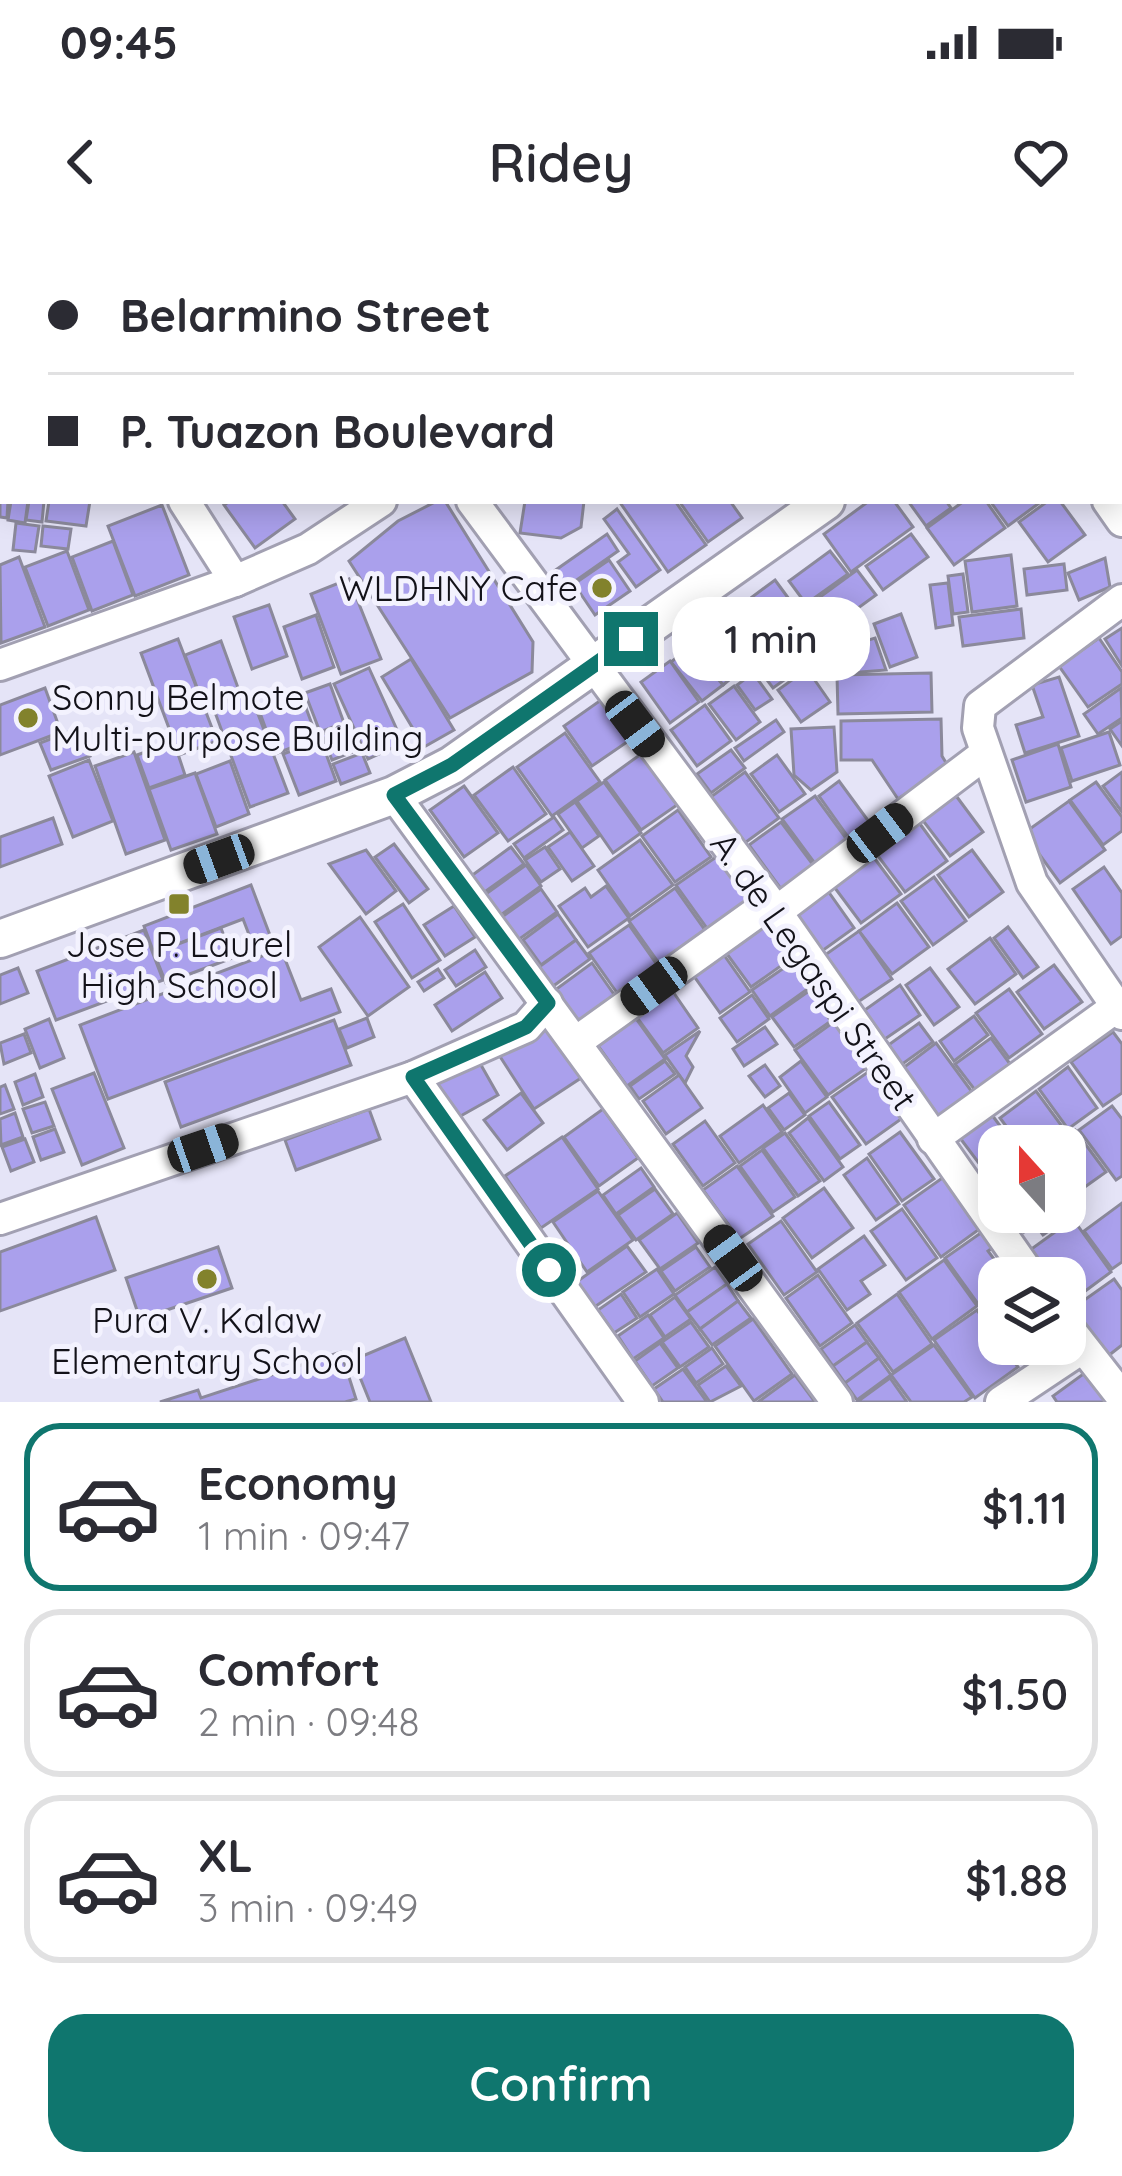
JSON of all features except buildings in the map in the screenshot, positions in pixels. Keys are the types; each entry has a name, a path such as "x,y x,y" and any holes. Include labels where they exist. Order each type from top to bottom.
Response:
{"main road":[{"path":"0,939 394,795 452,765 822,504"}],"street":[{"path":"186,504 235,580"},
{"path":"0,665 308,549 376,504"},
{"name":"A. de Legaspi Street","path":"474,504 773,908 1017,1257"},
{"path":"933,1139 1119,1011 1032,883 978,728 980,706 1122,600"},
{"path":"576,1042 773,908 985,754"},
{"path":"394,795 837,1402"},
{"path":"0,1219 413,1077 526,1027 548,1003"},
{"path":"413,1077 644,1402"},
{"path":"1086,1351 1122,1397"},
{"path":"1001,1402 1042,1365"}],"place":[{"name":"WLDHNY Cafe","path":"602,588"},
{"name":"Sonny Belmote Multi-purpose Building","path":"28,718"},
{"name":"Jose P. Laurel High School","path":"179,904"},
{"name":"Pura V. Kalaw Elementary School","path":"207,1279"}],"route":[{"path":"549,1270 413,1077 526,1027 548,1003 394,795 452,765 631,639"}]}
